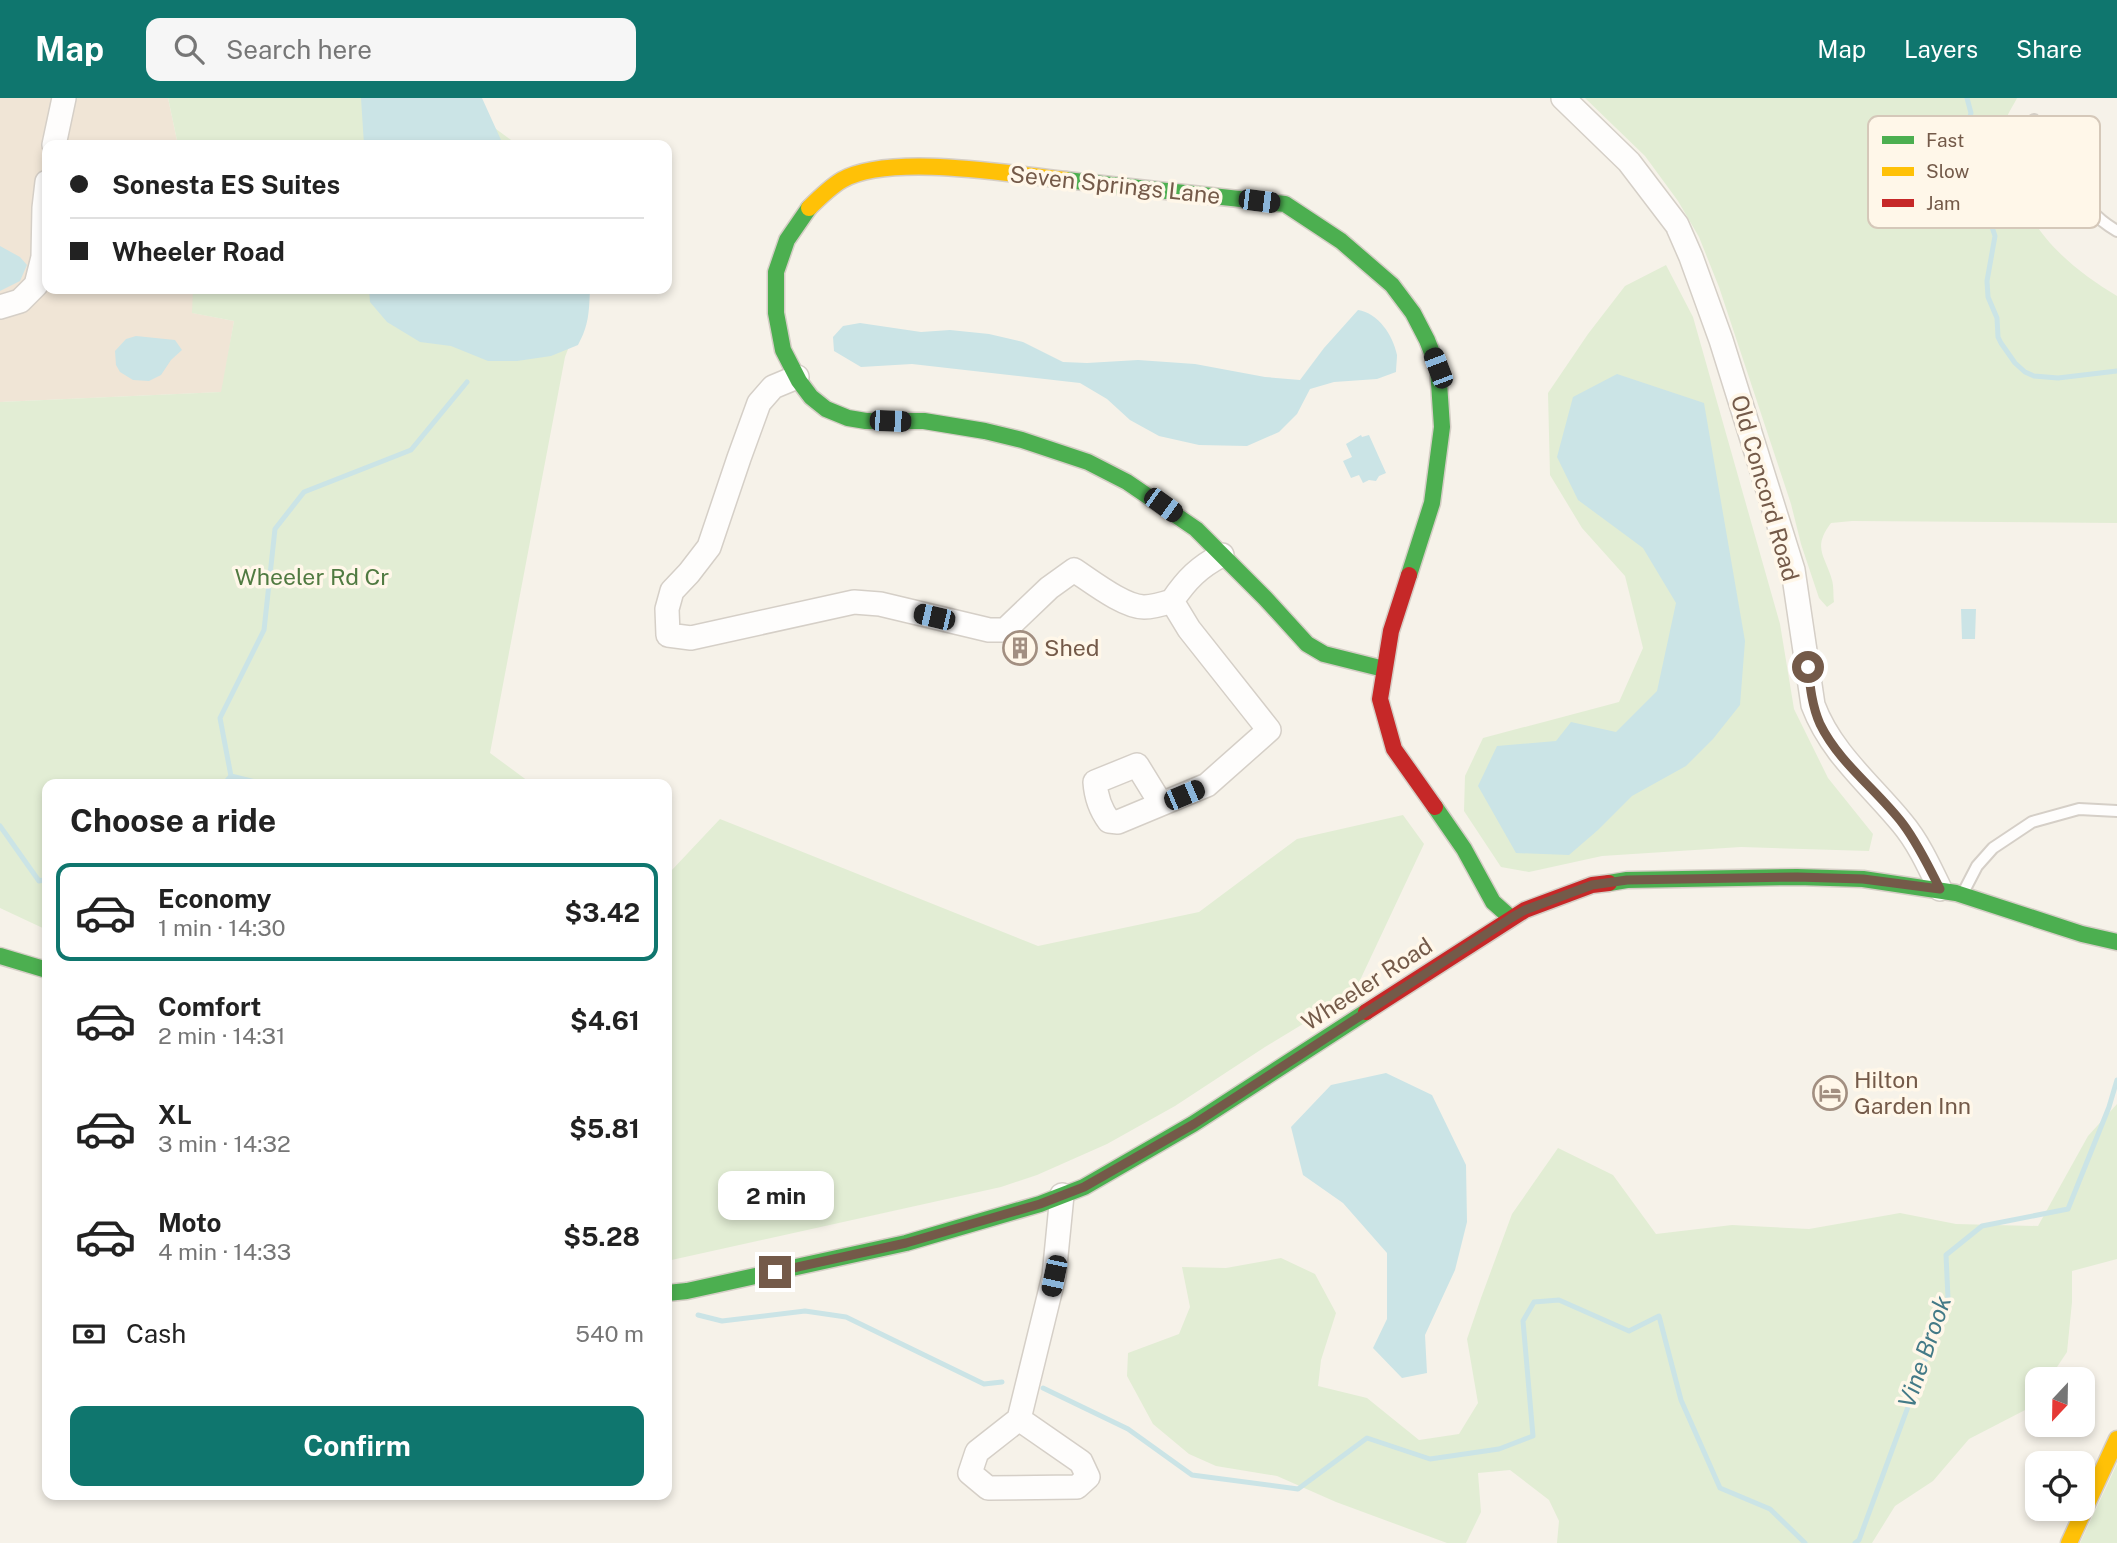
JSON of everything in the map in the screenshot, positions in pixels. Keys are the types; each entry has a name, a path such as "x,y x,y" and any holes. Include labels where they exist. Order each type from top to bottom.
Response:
{"main road":[{"name":"Seven Springs Lane","path":"1384,669 1324,654 1307,644 1196,529 1127,482 1088,462 985,431 924,421 866,421 826,410 811,397 797,377 783,350 778,330 776,272 787,240 804,213 823,194 844,179 876,169 902,167 937,167 1104,183 1285,204 1341,241 1391,285 1413,313 1438,368 1441,427 1432,503 1391,631 1380,699 1394,749 1464,849 1493,902 1511,918"},
{"name":"Wheeler Road","path":"672,1292 750,1278 906,1243 1040,1204 1084,1187 1194,1124 1511,918 1525,910 1592,885 1627,880 1797,877 1863,879 1951,892 2082,934 2117,942"},
{"path":"0,956 42,969"},
{"path":"2069,1543 2117,1439"}],"street":[{"path":"55,140 64,98"},
{"name":"Old Concord Road","path":"1563,98 1629,162 1677,225 1721,340 1793,570 1813,705 1820,724 1831,742 1903,824 1951,892"},
{"path":"0,307 20,301 36,285 42,261"},
{"path":"797,377 773,387 760,403 709,547 690,573 672,591 667,610 668,635 691,638 854,602 880,604 989,630 1005,630 1049,588 1073,570 1103,590 1141,608 1172,601 1186,581 1204,564 1222,555"},
{"path":"1161,804 1206,785 1269,730 1189,629 1172,601"},
{"path":"1019,1419 1081,1462 1088,1477 1077,1487 988,1488 970,1473 977,1452 1019,1419 1054,1276 1062,1195"}],"lane":[{"path":"2100,219 2117,231"},
{"path":"1951,892 1993,848 2032,822 2079,809 2117,811"}],"shaded area":[{"path":"0,98 168,98 177,140 42,140 42,294 193,294 193,313 234,321 222,392 0,402"}],"green space":[{"path":"168,98 467,98 462,104 511,140 177,140"},
{"path":"1585,98 2017,98 2007,116 1868,116 1868,228 2038,228 2065,258 2090,279 2117,296 2117,523 1831,523 1821,545 1833,585 1834,602 1827,607 1819,598 1791,504 1719,287 1699,237 1678,201 1645,156"},
{"path":"1666,265 1693,317 1780,624 1794,709 1828,778 1873,834 1869,851 1741,847 1602,856 1529,872 1501,867 1464,811 1465,776 1483,738 1619,702 1643,648 1625,576 1582,528 1550,475 1548,393 1625,286"},
{"name":"Wheeler Rd Cr","path":"193,294 589,294 565,357 490,753 525,779 42,779 42,928 0,908 0,402 221,392 234,321 192,313"},
{"path":"1403,815 1424,844 1354,993 1175,1106 1107,1144 1037,1175 1001,1187 672,1260 672,870 720,819 1038,946 1199,912 1297,839"},
{"path":"2117,1104 2117,1259 2072,1271 2067,1352 2057,1367 2025,1367 2025,1410 1969,1439 1933,1481 1895,1506 1872,1543 1557,1543 1559,1521 1549,1500 1510,1470 1478,1473 1481,1512 1466,1543 1447,1543 1336,1502 1277,1476 1216,1466 1189,1454 1153,1424 1127,1376 1128,1353 1179,1334 1190,1307 1182,1267 1226,1268 1281,1258 1315,1274 1336,1313 1321,1360 1318,1386 1367,1398 1419,1440 1459,1434 1478,1403 1467,1339 1481,1298 1512,1214 1558,1148 1613,1175 1656,1234 1732,1225 1809,1229 1900,1213 1956,1224 2038,1226 2088,1136"},
{"path":"2117,1464 2117,1543 2080,1543 2090,1521 2095,1521 2095,1511"}],"water":[{"path":"361,98 482,98 501,140 364,140"},
{"path":"0,246 20,257 27,265 20,281 0,291"},
{"path":"369,294 590,294 588,318 578,345 551,356 517,361 488,361 451,346 420,342 387,322 370,302"},
{"path":"1358,310 1372,315 1384,326 1397,355 1396,372 1377,379 1334,382 1310,389 1297,414 1279,432 1247,446 1199,445 1159,436 1130,420 1107,399 1080,383 912,364 861,367 834,351 833,337 843,326 860,323 921,332 950,330 989,334 1023,342 1063,362 1138,360 1195,364 1265,377 1300,380"},
{"path":"136,336 175,340 182,350 161,375 149,381 133,380 120,372 116,365 115,351 126,339"},
{"path":"1617,374 1704,403 1745,641 1740,705 1713,739 1686,766 1632,796 1569,855 1516,853 1478,786 1497,746 1556,741 1571,722 1616,732 1657,691 1676,603 1643,548 1578,500 1557,457 1573,397"},
{"path":"1361,435 1369,435 1386,473 1376,481 1363,483 1359,475 1351,478 1343,461 1352,457 1346,444"},
{"path":"1961,609 1976,609 1975,639 1962,639"},
{"path":"1386,1073 1432,1095 1466,1165 1467,1222 1455,1270 1425,1335 1427,1373 1402,1378 1373,1348 1387,1319 1387,1253 1343,1203 1303,1175 1291,1127 1331,1085"}],"waterway":[{"name":"Vine Brook","path":"1967,98 1970,116"},
{"name":"Vine Brook","path":"1992,228 1995,236 1987,281 1988,297 1997,318 1998,337 2015,363 2034,376 2058,378 2117,371"},
{"path":"231,776 220,718 264,630 275,529 304,492 411,450 467,382"},
{"path":"231,776 243,779"},
{"path":"0,826 39,881 42,880"},
{"name":"Vine Brook","path":"1855,1543 1859,1540 1948,1298 1946,1255 1982,1226 2068,1209 2109,1107 2117,1080"},
{"path":"1043,1388 1128,1429 1192,1475 1298,1489 1367,1438 1430,1459 1499,1449 1533,1436 1523,1321 1534,1302 1559,1300 1629,1331 1659,1316 1681,1400 1720,1488 1770,1509 1805,1543"},
{"path":"698,1315 722,1321 805,1311 846,1317 984,1384 1002,1382"}],"traffic: fast":[{"path":"1066,180 1285,204 1341,241 1392,285 1413,313 1438,368 1442,427 1432,503 1409,575"},
{"path":"809,208 787,240 776,272 776,313 783,350 799,381 811,397 826,409 848,418 866,421 924,421 985,431 1088,462 1127,482 1196,529 1307,644 1324,654 1384,669"},
{"path":"1435,807 1464,849 1493,902 1511,918"},
{"path":"1609,883 1627,880 1797,877 1863,879 1956,893 2082,934 2117,942"},
{"path":"0,956 42,969"},
{"path":"672,1292 906,1243 1040,1204 1084,1187 1193,1124 1366,1012"}],"traffic: slow":[{"path":"809,208 842,180 863,172 889,168 983,170 1066,180"},
{"path":"2069,1543 2117,1439"}],"traffic: jam":[{"path":"1409,575 1391,631 1380,699 1394,749 1435,807"},
{"path":"1366,1012 1525,910 1592,885 1609,883"}],"place":[{"name":"Shed","path":"1020,648"},
{"name":"Hilton Garden Inn","path":"1830,1093"}],"route":[{"path":"775,1272 906,1243 1040,1204 1084,1187 1194,1124 1511,918 1525,910 1592,885 1627,880 1797,877 1863,879 1940,889 1922,852 1903,824 1831,742 1820,724 1813,705 1808,667"}]}
